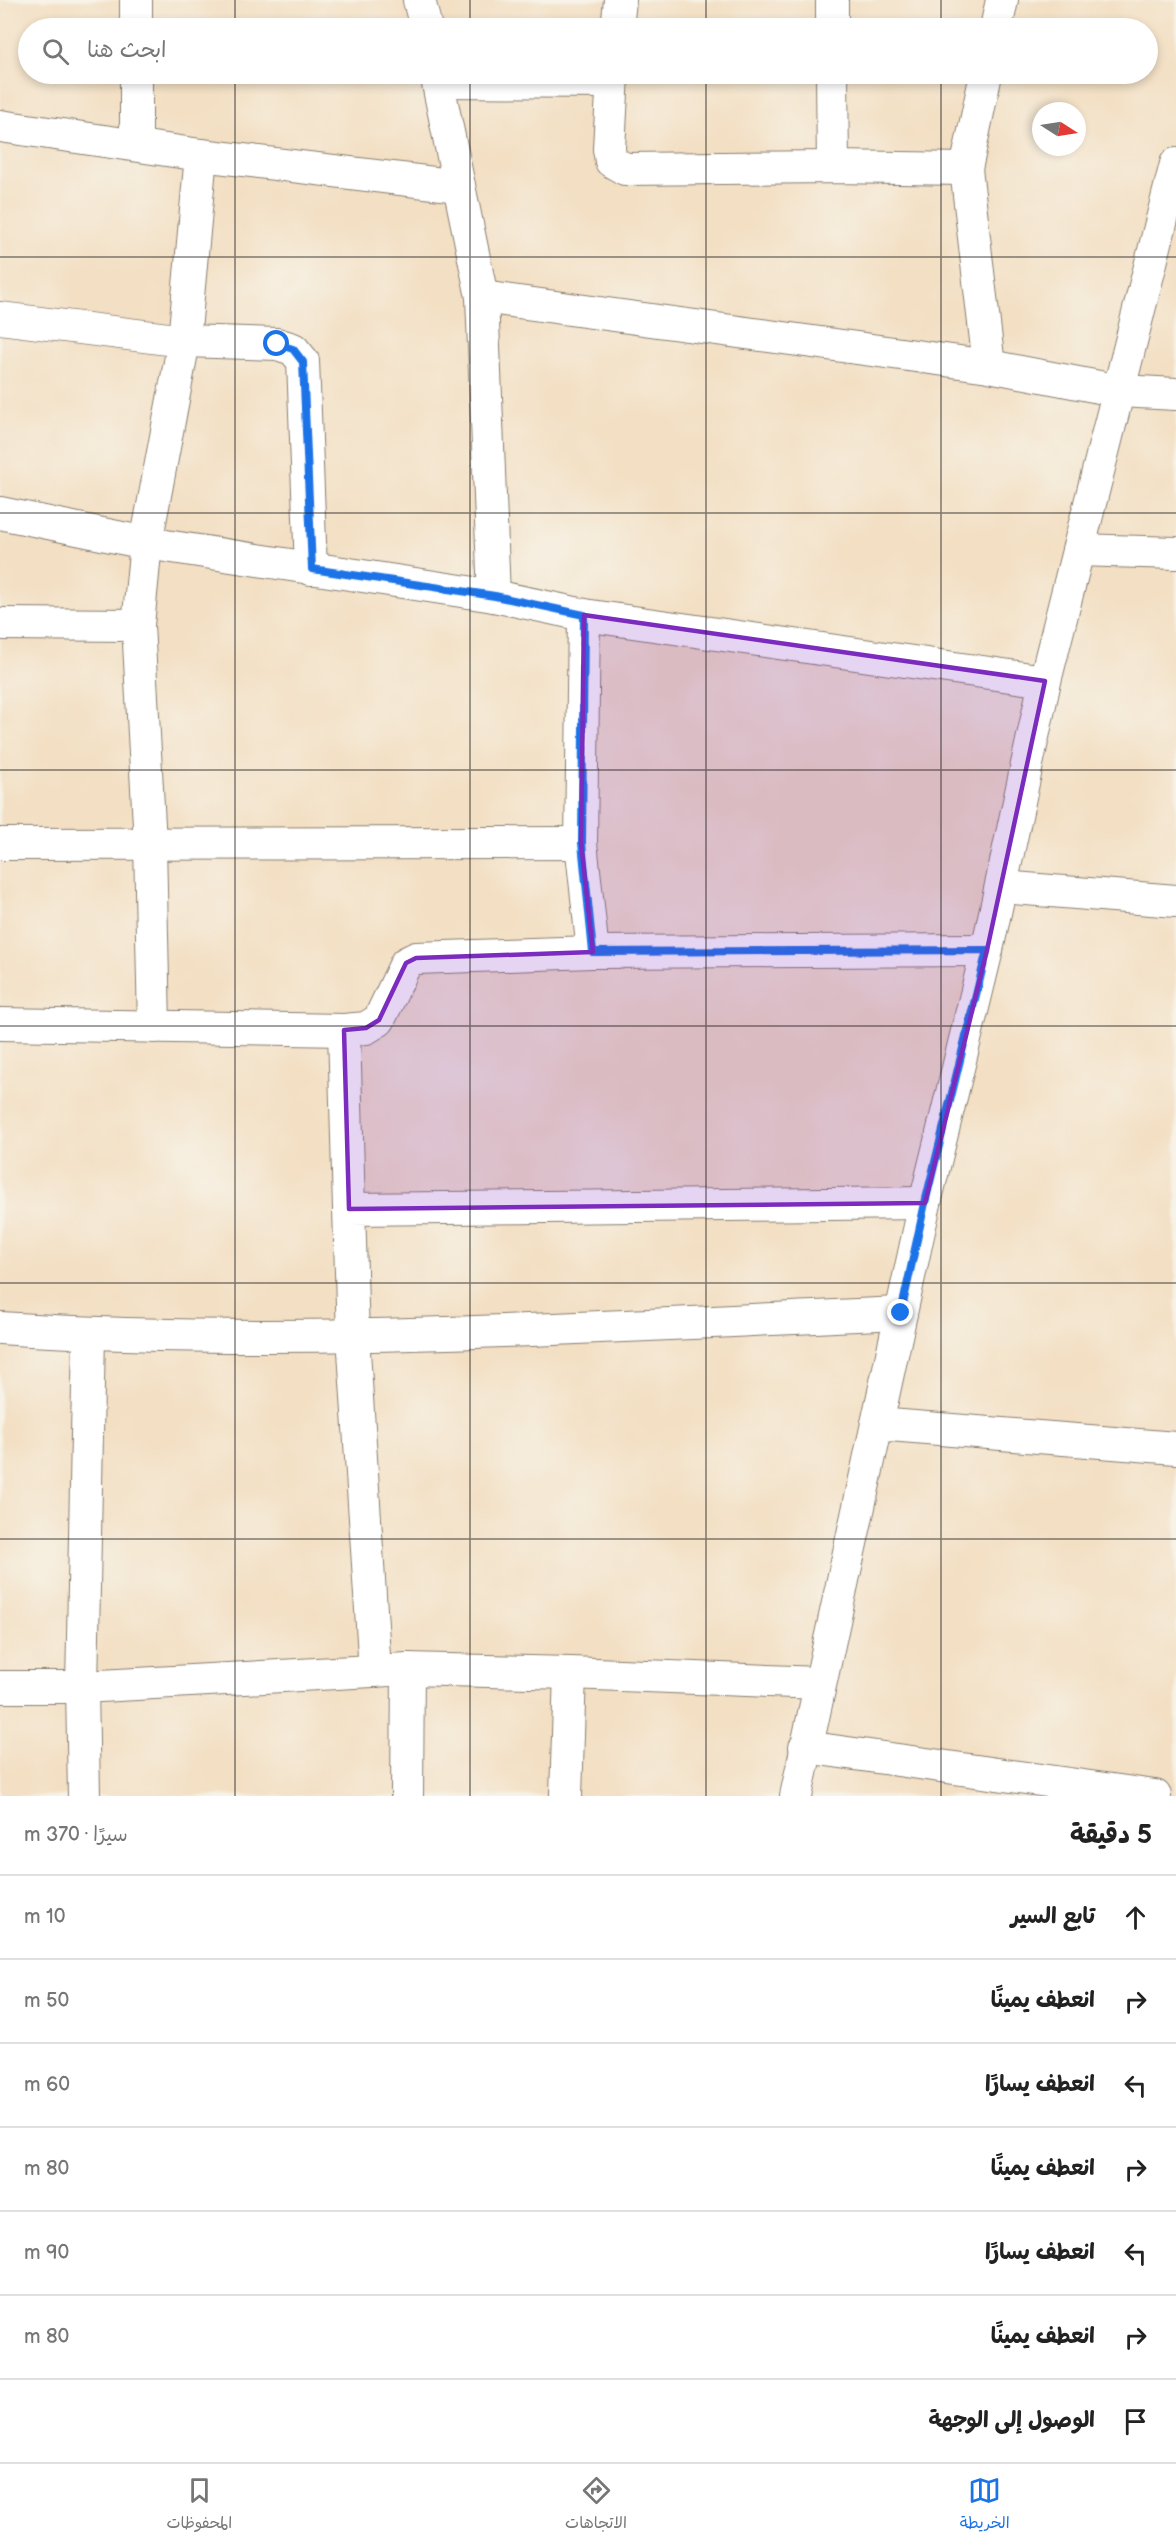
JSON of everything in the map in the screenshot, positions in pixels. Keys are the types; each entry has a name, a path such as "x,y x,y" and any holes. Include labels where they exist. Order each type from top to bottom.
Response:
{"street":[{"path":"136,0 136,18"},
{"path":"419,0 424,18"},
{"path":"618,18 620,0"},
{"path":"832,0 832,18"},
{"path":"998,18 1002,0"},
{"path":"136,84 136,146"},
{"path":"438,84 482,297 495,596"},
{"path":"612,84 609,149 611,161 625,169 833,167 966,169"},
{"path":"832,84 833,167"},
{"path":"984,84 966,169 989,366"},
{"path":"0,126 201,155 459,186"},
{"path":"154,1027 150,843 138,625 146,543 184,341 201,155"},
{"path":"796,1796 925,1203 987,950 1045,681 1176,164"},
{"path":"482,297 989,366 1120,391 1176,394"},
{"path":"0,318 184,341 277,344 293,349 303,362 312,569"},
{"path":"0,513 146,543 495,596 584,615 1045,681"},
{"path":"1078,550 1176,553"},
{"path":"584,615 582,843 593,952"},
{"path":"0,624 138,625"},
{"path":"0,844 582,843"},
{"path":"1001,887 1176,901"},
{"path":"0,1024 344,1030 366,1028 379,1020 406,963 416,958 593,952 987,950"},
{"path":"344,1030 353,1336 375,1671"},
{"path":"349,1209 925,1203"},
{"path":"0,1328 89,1334 353,1336 901,1313"},
{"path":"84,1796 82,1687 89,1334"},
{"path":"877,1424 1176,1448"},
{"path":"0,1687 82,1687 408,1669 819,1683"},
{"path":"407,1796 408,1669"},
{"path":"566,1796 570,1673"},
{"path":"805,1747 1152,1796"}],"highlighted area":[{"path":"584,615 1045,681 987,950 925,1203 349,1209 344,1030 366,1028 379,1020 406,963 416,958 593,952 581,843"}],"route":[{"path":"277,344 293,349 303,362 312,569 495,596 584,615 582,843 593,952 987,950 925,1203 901,1313"}]}
